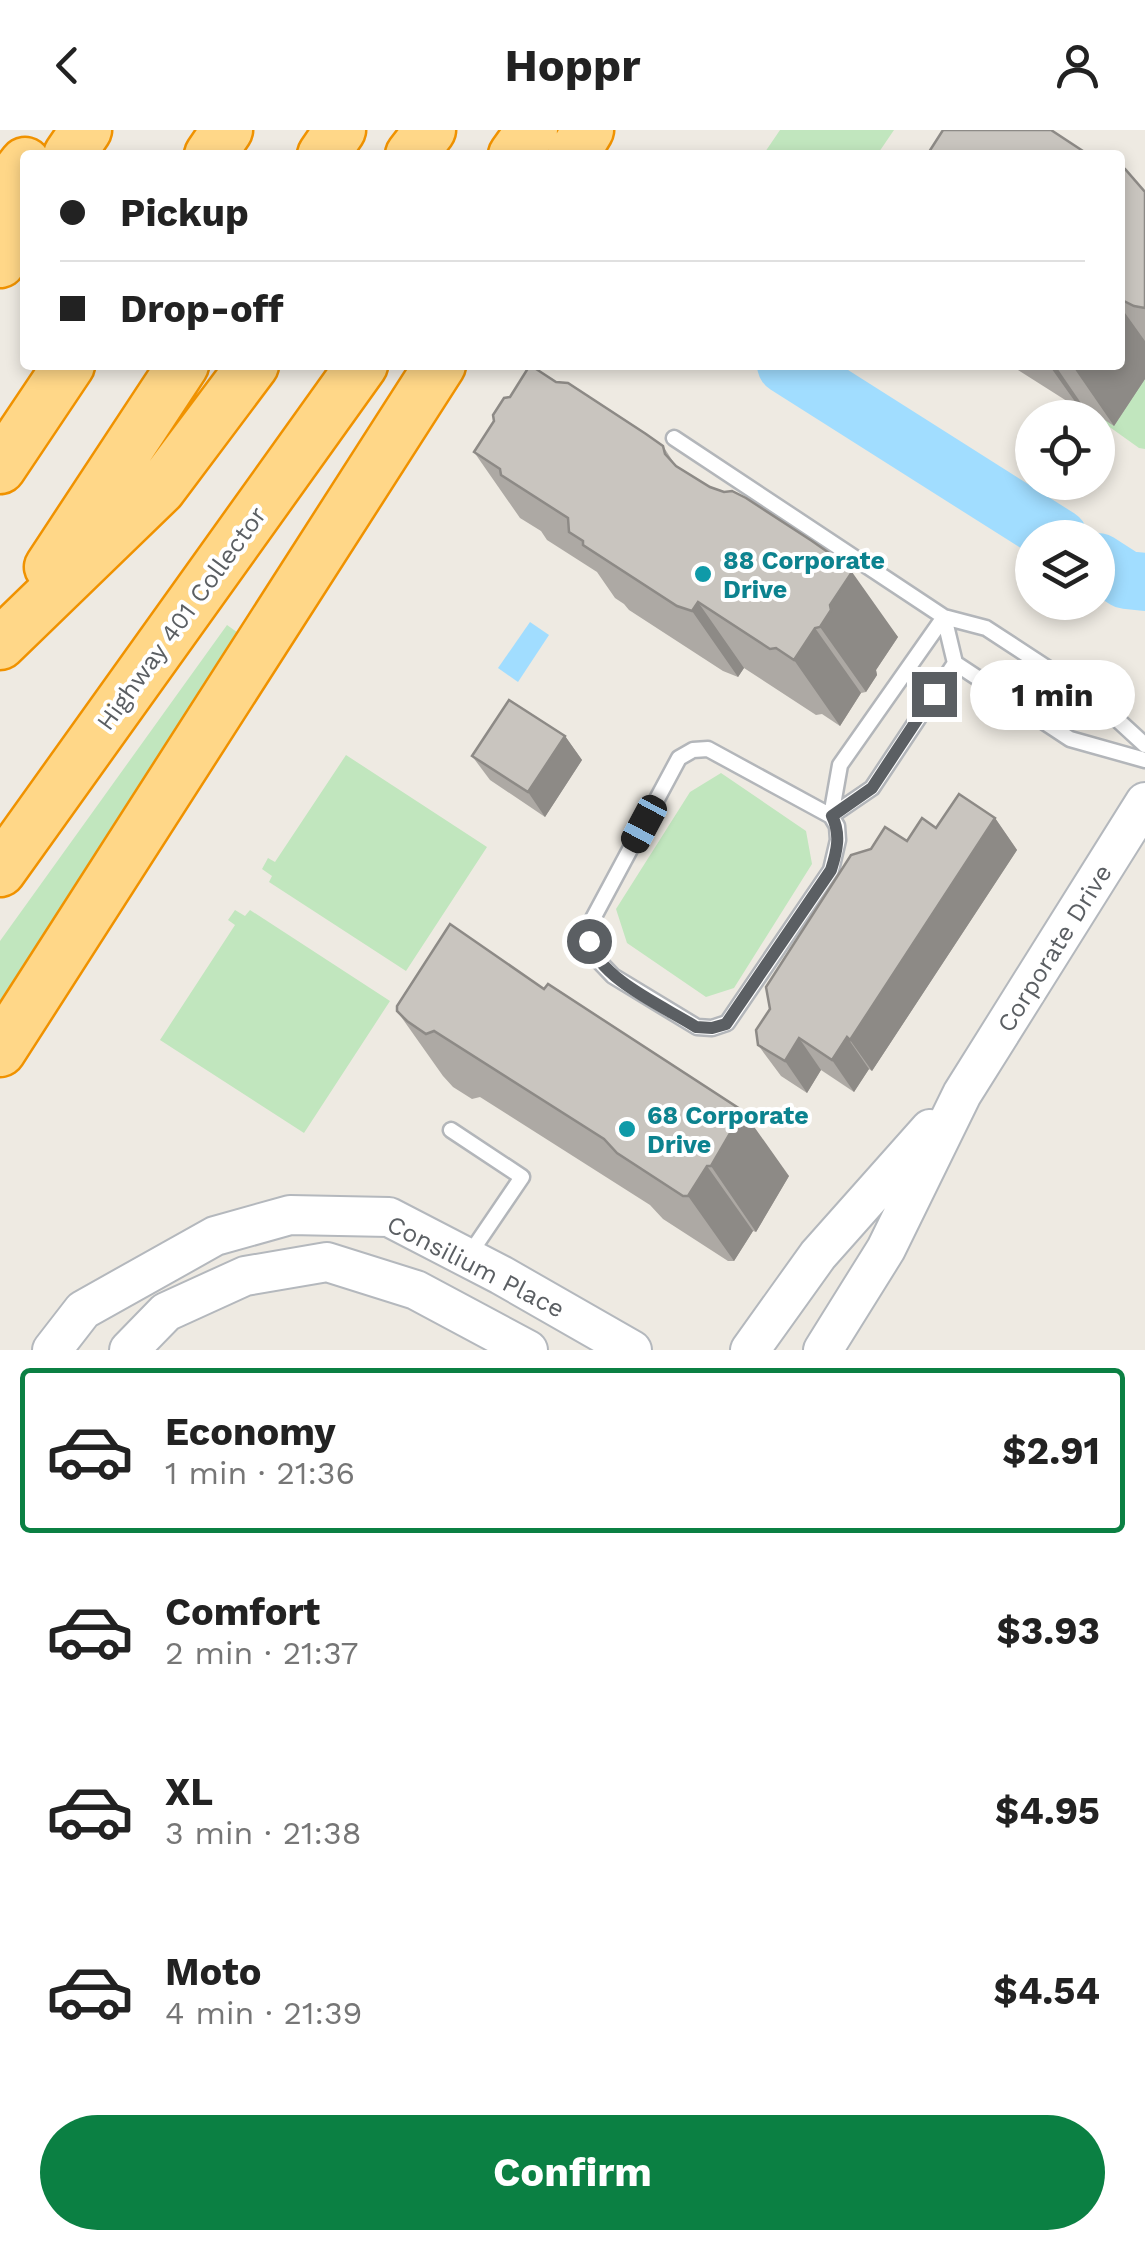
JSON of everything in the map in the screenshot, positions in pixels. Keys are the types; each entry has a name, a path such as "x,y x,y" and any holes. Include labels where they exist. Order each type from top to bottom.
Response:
{"highway":[{"path":"415,150 430,130"},
{"path":"0,196 20,170"},
{"path":"0,262 20,232"},
{"path":"0,468 66,370"},
{"path":"0,643 180,370"},
{"path":"0,643 160,489 248,370"},
{"name":"Highway 401 Collector","path":"0,871 358,370"},
{"path":"0,1051 437,370"}],"street":[{"name":"Corporate Drive","path":"823,1350 886,1250 962,1094 1145,802"},
{"name":"Corporate Drive","path":"750,1350 818,1255 962,1094"},
{"name":"Consilium Place","path":"52,1350 82,1310 215,1236 290,1215 389,1217 632,1350"},
{"name":"Consilium Place","path":"129,1350 166,1312 244,1276 327,1262 416,1290 528,1350"}],"lane":[{"path":"674,438 944,617 986,628 1096,700 1145,745"},
{"path":"944,617 954,663 1070,740 1145,760"},
{"path":"832,816 708,749 693,750 678,758 589,926 594,956 614,976 696,1027 726,1024 831,870 838,840 832,816 840,766 944,617"},
{"path":"832,816 872,788 954,663"},
{"path":"451,1130 522,1178 468,1257"}],"green space":[{"path":"780,130 894,130 880,150 766,150"},
{"path":"1145,334 1145,449 1115,431 1115,400 1088,400 1108,370 1125,370 1125,359"},
{"path":"227,625 241,635 0,1005 0,941"},
{"path":"346,755 487,847 406,971 269,882 272,876 262,869 268,858 275,862"},
{"path":"721,773 806,831 812,864 734,988 706,997 627,943 616,909 690,792"},
{"path":"235,910 245,916 250,910 390,1001 304,1133 160,1040 235,925 228,920"}],"water":[{"path":"530,622 549,635 518,682 498,668"}],"building":[{"path":"943,130 1051,130 1081,150 930,150"},
{"path":"1125,169 1145,192 1145,308 1125,302"},
{"name":"88 Corporate Drive","path":"527,370 538,370 556,382 568,383 663,446 676,466 710,487 746,498 852,572 820,627 815,628 794,660 698,602 692,611 677,606 583,545 569,532 568,518 501,475 500,469 474,452 504,398 510,397"},
{"path":"509,700 565,736 528,792 472,756"},
{"path":"959,794 995,818 850,1040 847,1037 832,1060 799,1038 785,1061 758,1045 756,1030 770,1009 766,987 851,855 871,849 885,827 907,841 922,818 936,828"},
{"path":"450,924 544,989 548,984 743,1111 711,1166 707,1166 688,1196 434,1031 426,1034 397,1011"}],"waterway":[{"path":"794,370 1031,520"},
{"path":"1115,573 1126,580 1145,582"}],"place":[{"name":"88 Corporate Drive","path":"703,574"},
{"name":"68 Corporate Drive","path":"627,1129"}],"route":[{"path":"589,941 594,956 614,976 696,1027 726,1024 831,870 838,840 832,816 872,788 934,694"}]}
